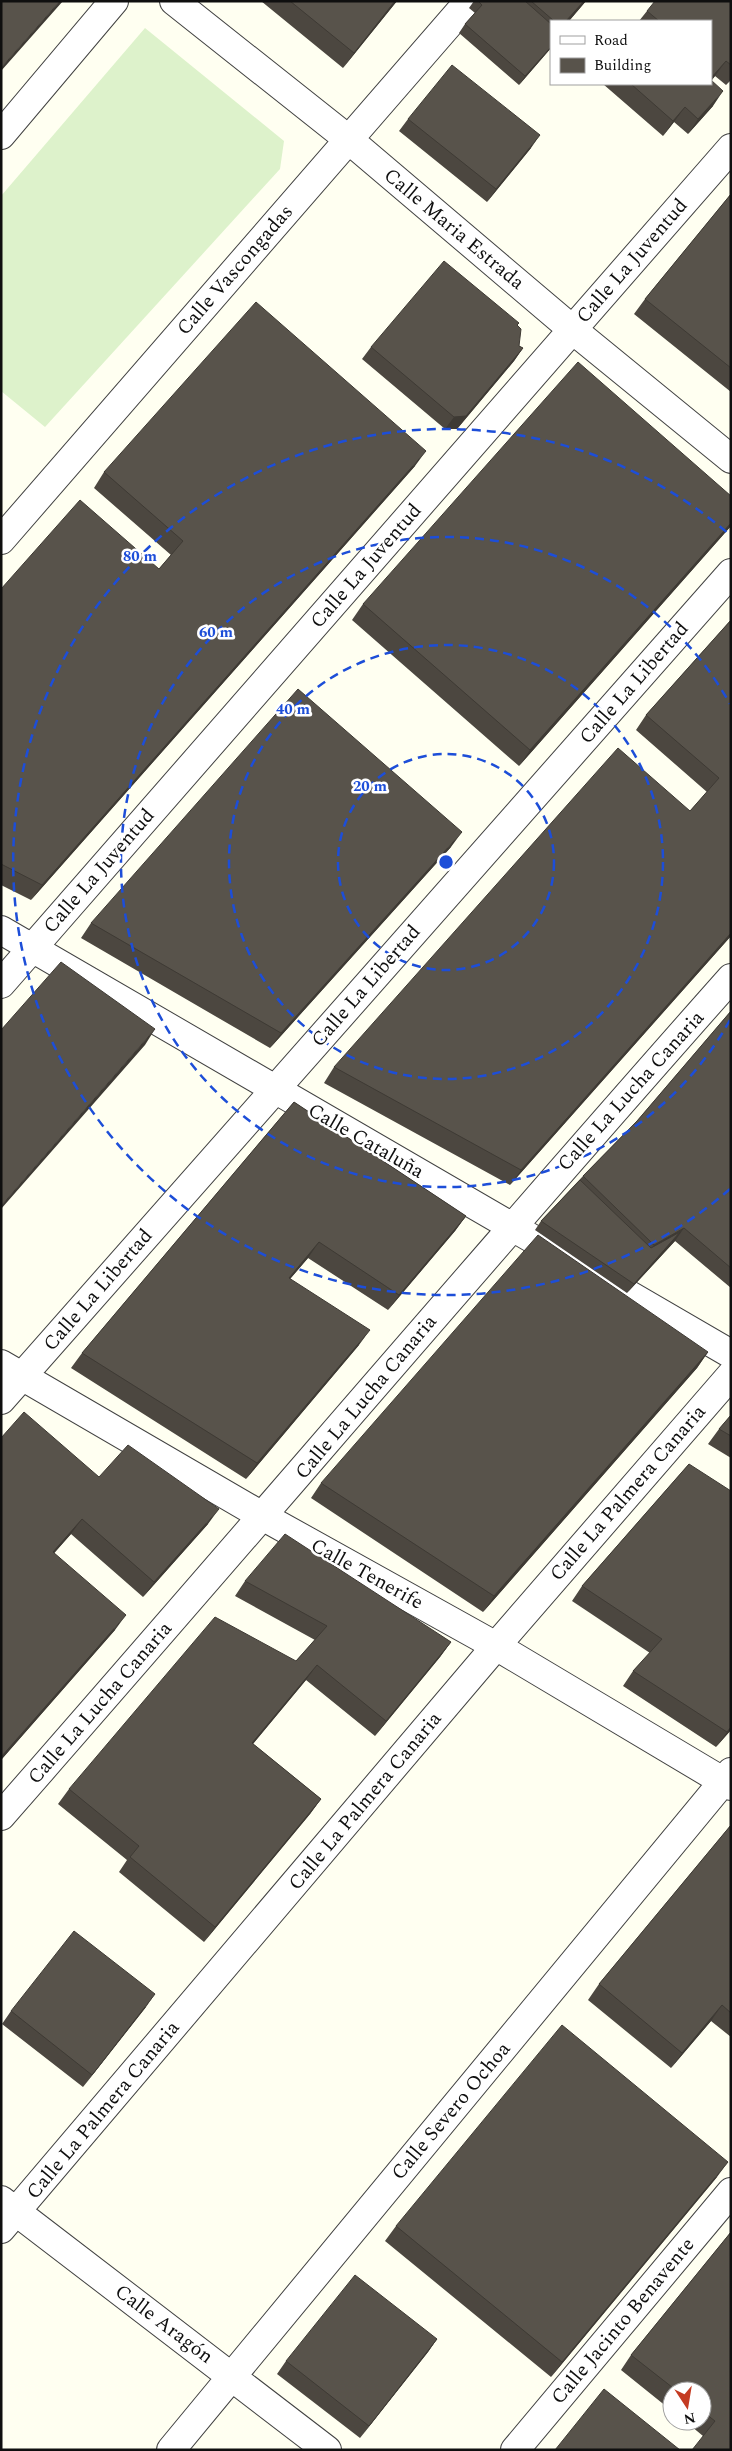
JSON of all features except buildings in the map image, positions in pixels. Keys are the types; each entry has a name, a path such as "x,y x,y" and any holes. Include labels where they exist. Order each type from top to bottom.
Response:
{"street":[{"path":"1,135 114,1"},
{"name":"Calle Maria Estrada","path":"174,1 348,138 573,330 731,459"},
{"name":"Calle Vascongadas","path":"1,540 348,138 395,89 469,1"},
{"name":"Calle La Juventud","path":"1,984 731,148"},
{"name":"Calle La Libertad","path":"1,1400 12,1370 276,1089 731,573"},
{"name":"Calle Cataluña","path":"1,930 512,1225 731,1354"},
{"name":"Calle La Lucha Canaria","path":"1,1816 264,1517 512,1225 731,978"},
{"name":"Calle Tenerife","path":"12,1370 264,1517 496,1646 728,1780"},
{"name":"Calle La Palmera Canaria","path":"6,2213 731,1375"},
{"name":"Calle Severo Ochoa","path":"171,2450 728,1780"},
{"name":"Calle Jacinto Benavente","path":"515,2450 731,2192"},
{"name":"Calle Aragón","path":"6,2213 232,2376 327,2450"}],"green space":[{"path":"145,28 284,141 280,169 45,427 1,391 1,196"}]}
